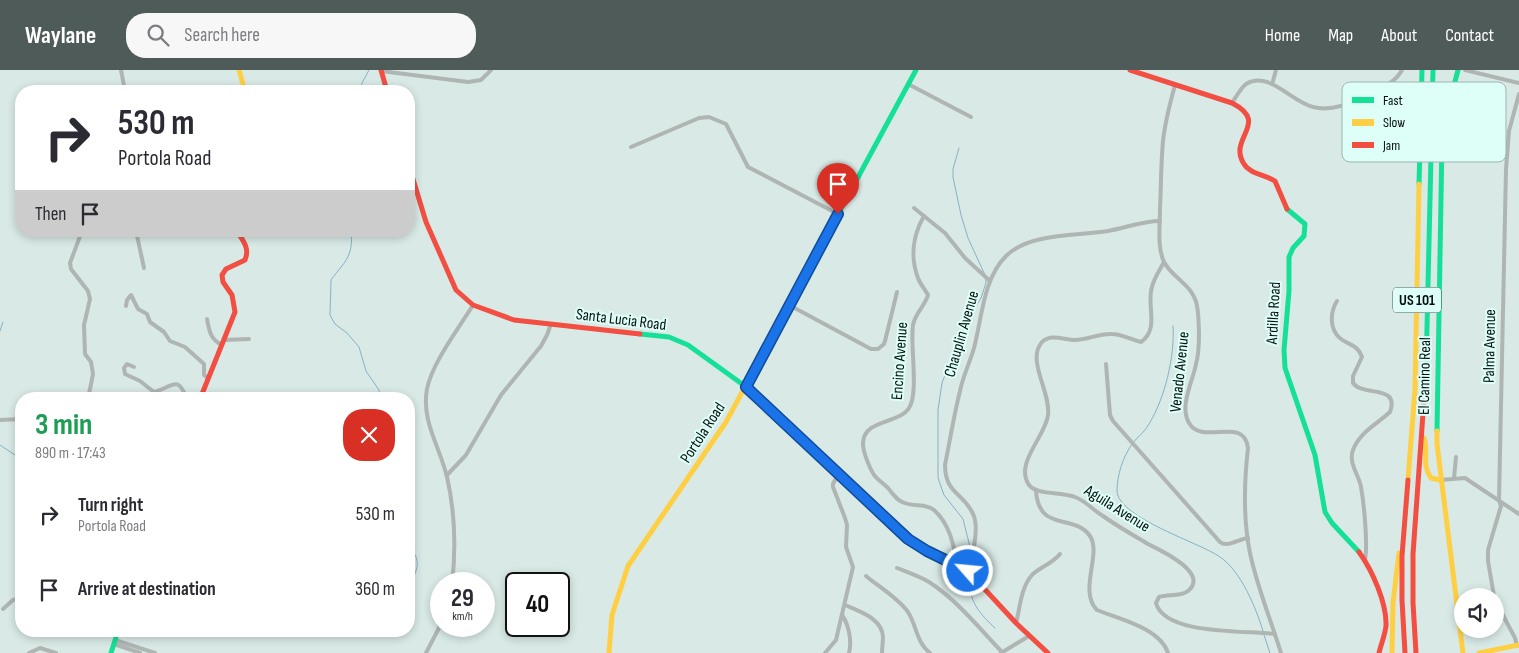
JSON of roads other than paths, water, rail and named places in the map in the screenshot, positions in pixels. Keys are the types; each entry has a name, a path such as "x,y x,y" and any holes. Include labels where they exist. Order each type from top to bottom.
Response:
{"main road":[{"path":"239,70 243,85"},
{"path":"381,70 385,85"},
{"name":"Portola Road","path":"609,653 615,602 628,566 716,438 746,387 916,70"},
{"name":"Ardilla Road","path":"1130,70 1232,103 1245,110 1249,118 1249,125 1240,145 1240,155 1243,162 1250,170 1275,181 1287,210 1301,220 1306,227 1304,236 1293,248 1289,257 1289,291 1284,350 1285,368 1315,455 1325,512 1332,523 1353,544 1365,560 1381,596 1385,611 1386,628 1379,653"},
{"name":"El Camino Real","path":"1405,653 1402,600 1403,529 1416,372 1420,162"},
{"name":"El Camino Real","path":"1416,653 1413,554 1423,433 1427,351 1431,162"},
{"name":"El Camino Real","path":"1442,162 1436,435 1440,480 1463,653"},
{"name":"Santa Lucia Road","path":"415,186 424,215 456,290 473,305 514,320 677,340 688,345 746,387 908,539 927,551 968,571 1016,623 1048,653"},
{"path":"203,392 235,312 232,295 223,282 222,275 226,269 245,260 248,255 247,248 241,237"},
{"path":"1423,433 1426,444 1426,471 1431,478 1440,480"},
{"path":"1392,653 1395,571 1403,529"},
{"path":"111,653 116,637"},
{"path":"1479,653 1518,646"}],"street":[{"path":"121,70 124,85"},
{"path":"381,70 468,82 480,80 491,70"},
{"path":"1273,81 1276,70"},
{"path":"1390,82 1402,70"},
{"path":"1465,70 1519,83"},
{"path":"1232,103 1244,86 1250,81 1261,78 1273,81 1300,102 1311,107 1325,108 1342,105"},
{"path":"908,84 972,117"},
{"path":"1168,653 1164,645 1146,630 1097,610 1094,607 1091,600 1090,573 1094,556 1092,541 1087,533 1077,526 1048,517 1038,504 1036,491 1027,483 1024,473 1026,463 1048,416 1047,394 1036,361 1039,347 1045,340 1054,337 1082,340 1110,334 1120,335 1141,342 1150,331 1152,286 1164,262 1161,251 1160,221 1163,141 1175,85"},
{"name":"Palma Avenue","path":"1493,588 1488,550 1501,506 1499,500 1506,169 1509,131 1519,94"},
{"path":"631,147 699,118 709,117 726,124 748,167 838,214"},
{"path":"914,208 945,233 965,258 990,281"},
{"name":"Encino Avenue","path":"924,216 918,227 913,249 913,261 918,277 928,295 927,300 916,314 913,326 914,392 912,404 906,413 898,418 874,426 865,436 863,444 874,474 897,498 906,504 926,506 934,510 939,516 948,530 955,548 958,565"},
{"name":"Chauplin Avenue","path":"968,571 974,541 974,519 970,509 949,485 945,475 945,465 960,388 974,348 990,281 1005,257 1026,244 1053,237 1110,230 1160,221"},
{"path":"80,237 70,263 71,269 88,291 90,299 84,325 85,354 91,362 93,374 90,392"},
{"path":"137,237 144,268"},
{"name":"Venado Avenue","path":"1164,262 1170,271 1189,288 1197,303 1198,350 1188,397 1186,415 1188,422 1199,432 1235,432 1242,436 1248,448 1244,497 1250,552 1257,580 1281,653"},
{"path":"789,305 871,348 878,349 886,341 897,292"},
{"path":"126,306 127,300 131,295 138,309 147,314 150,322 164,332 170,341 186,347 204,364 204,375 208,378"},
{"path":"1337,301 1332,314 1334,331 1340,338 1358,350 1362,357 1353,376 1353,383 1361,390 1383,393 1388,396 1392,404 1390,412 1362,435 1353,448 1351,455 1361,488 1366,543 1365,560"},
{"path":"452,572 454,520 447,476 432,435 426,404 426,392 429,380 439,360 473,305"},
{"path":"207,319 210,334 215,342 249,339"},
{"path":"447,476 448,472 466,454 500,395 541,346 551,324"},
{"path":"134,368 126,364 124,368 126,374 154,392 177,384 182,387 184,392"},
{"path":"1106,364 1110,415 1113,421 1220,542 1226,544 1248,538"},
{"path":"0,420 15,419"},
{"path":"1454,478 1456,457"},
{"path":"825,653 836,640 854,568 846,547 845,518 833,487 839,473"},
{"path":"1440,480 1454,478 1468,480 1519,514"},
{"name":"Aguila Avenue","path":"1036,491 1062,493 1080,499 1102,516 1175,558 1183,565 1193,579 1191,588 1184,594 1159,597 1156,603 1161,612 1181,625 1275,634"},
{"path":"1016,623 1025,585 1032,575 1056,560 1060,554"},
{"path":"897,568 928,582 947,596 1001,653 1029,636"},
{"path":"866,576 904,608 911,619 919,640 930,653"},
{"path":"3,609 15,600"},
{"path":"846,604 869,616 877,623 883,634 882,653"},
{"path":"842,615 850,635 849,653"},
{"path":"1504,617 1518,646"},
{"path":"426,653 434,637"},
{"path":"115,642 140,653"},
{"path":"115,642 155,653"},
{"path":"29,653 40,648 56,653"}],"waterway":[{"path":"362,85 369,70"},
{"path":"959,148 953,169 953,177 968,238 985,275"},
{"path":"352,237 351,247 347,258 331,280 330,315 335,324 347,333 359,347 366,371 379,392"},
{"path":"971,551 963,519 944,495 938,478 938,410 942,383 972,312 981,298 986,279"},
{"path":"0,331 3,322"},
{"path":"1173,326 1171,363 1160,402 1147,427 1132,444 1126,455 1119,473 1117,491 1121,501 1131,511 1162,529 1210,551 1228,563 1247,591 1263,631"},
{"path":"0,445 15,455"},
{"path":"415,556 417,560 415,573"},
{"path":"970,577 973,600 984,617 995,628"},
{"path":"1264,635 1270,653"}]}
